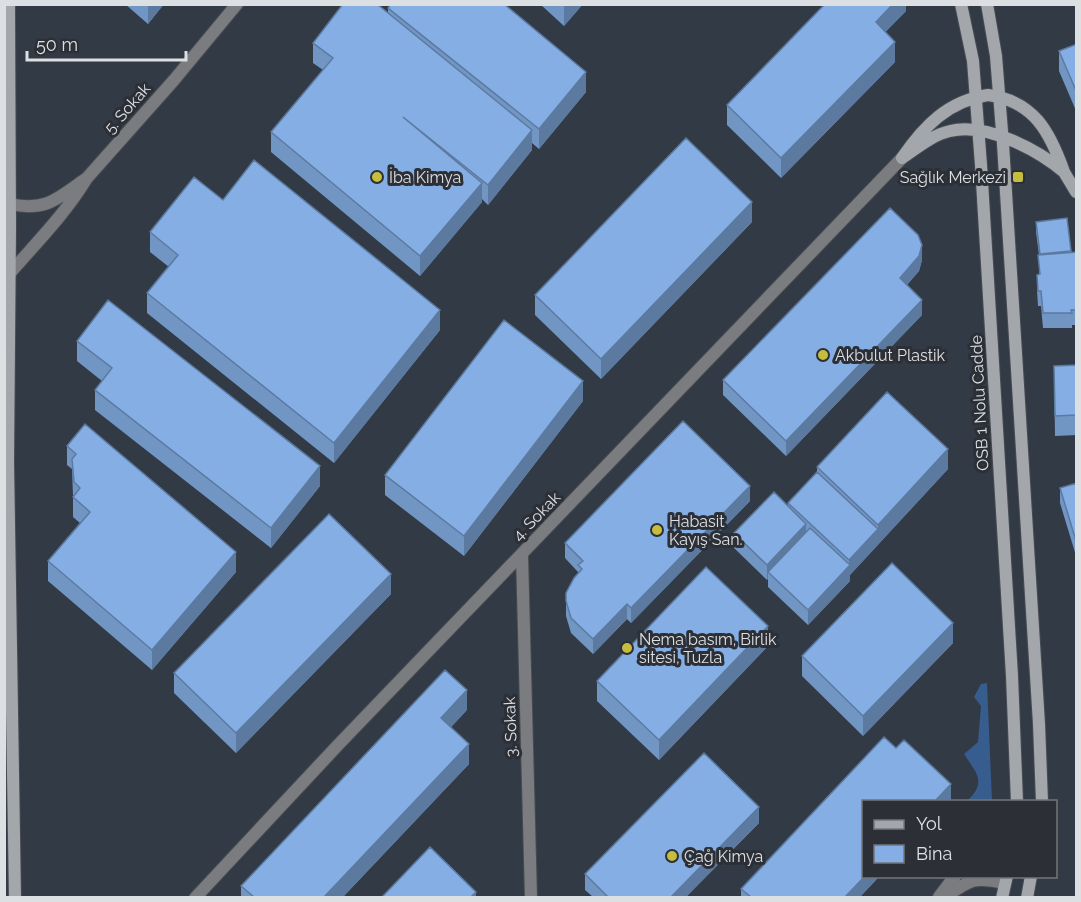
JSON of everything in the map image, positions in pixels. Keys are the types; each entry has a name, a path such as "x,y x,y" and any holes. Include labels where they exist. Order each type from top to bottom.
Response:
{"street":[{"path":"9,4 8,544 15,897"},
{"name":"5. Sokak","path":"10,204 25,207 43,206 64,195 87,177 174,80 237,4"},
{"name":"OSB 1 Nolu Cadde","path":"962,4 971,51 1003,137 1042,800"},
{"name":"OSB 1 Nolu Cadde","path":"987,4 993,30 984,132 1017,800"},
{"path":"902,158 935,119 959,102 988,96 1014,101 1036,118 1053,144 1064,172 1077,192"},
{"path":"902,158 946,132 964,129 1003,137 1033,150 1064,172"},
{"name":"4. Sokak","path":"195,897 902,158"},
{"name":"5. Sokak","path":"10,273 56,221 76,196 87,177"},
{"name":"3. Sokak","path":"522,555 531,897"},
{"path":"938,897 953,878"},
{"path":"1027,897 1031,878"},
{"path":"944,897 975,879 1006,880 1002,897"}],"shaded area":[{"path":"5,5 1076,5 1076,897 5,898"},
{"path":"987,683 992,800 968,800 977,788 978,778 964,754 978,742 981,706 974,697 981,684"}],"building":[{"path":"343,4 377,4 532,130 488,185 403,117 482,183 420,256 271,132 333,58 313,43"},
{"path":"391,4 504,4 586,72 539,129 388,8"},
{"path":"825,4 893,4 876,22 895,42 781,158 727,105"},
{"path":"1077,44 1077,93 1059,51"},
{"path":"686,138 752,202 601,359 535,295"},
{"path":"254,160 440,310 334,443 147,293 178,255 150,232 194,177 223,200"},
{"name":"Akbulut Plastik","path":"890,208 918,235 922,245 919,256 900,278 922,300 786,441 723,380"},
{"path":"1067,218 1071,251 1040,254 1036,222"},
{"path":"1077,252 1077,310 1071,310 1072,313 1043,313 1041,291 1038,291 1037,275 1040,274 1038,255"},
{"path":"108,300 320,466 271,528 95,390 112,368 77,341"},
{"path":"504,320 583,381 464,536 385,475"},
{"path":"1077,365 1077,415 1055,416 1054,366"},
{"path":"887,392 948,449 878,525 817,467"},
{"name":"Habasit Kayış San.","path":"683,421 750,486 631,608 627,604 593,639 571,618 566,601 566,593 582,569 578,565 583,561 565,543"},
{"path":"85,424 236,552 152,650 48,561 90,512 73,497 80,488 74,482 72,459 76,454 67,446"},
{"path":"817,472 878,529 849,560 788,503"},
{"path":"1077,483 1077,544 1060,488"},
{"path":"774,492 806,524 767,565 734,533"},
{"path":"329,514 391,574 236,733 174,673"},
{"path":"810,528 850,565 808,610 768,572"},
{"path":"892,563 953,623 863,716 802,656"},
{"path":"706,567 768,626 659,740 597,681"},
{"path":"445,670 467,690 441,718 469,744 324,897 254,897 241,886"},
{"path":"884,737 896,748 904,740 951,784 936,800 862,800 863,878 845,897 751,897 741,889"},
{"name":"Çağ Kimya","path":"704,753 759,807 671,897 608,897 585,874"},
{"path":"430,847 476,892 471,897 382,897"}],"place":[{"name":"İba Kimya","path":"377,177"},
{"name":"Sağlık Merkezi","path":"1018,177"},
{"name":"Akbulut Plastik","path":"823,355"},
{"name":"Habasit Kayış San.","path":"657,530"},
{"name":"Nema basım, Birlik sitesi, Tuzla","path":"627,648"},
{"name":"Çağ Kimya","path":"672,856"}]}
